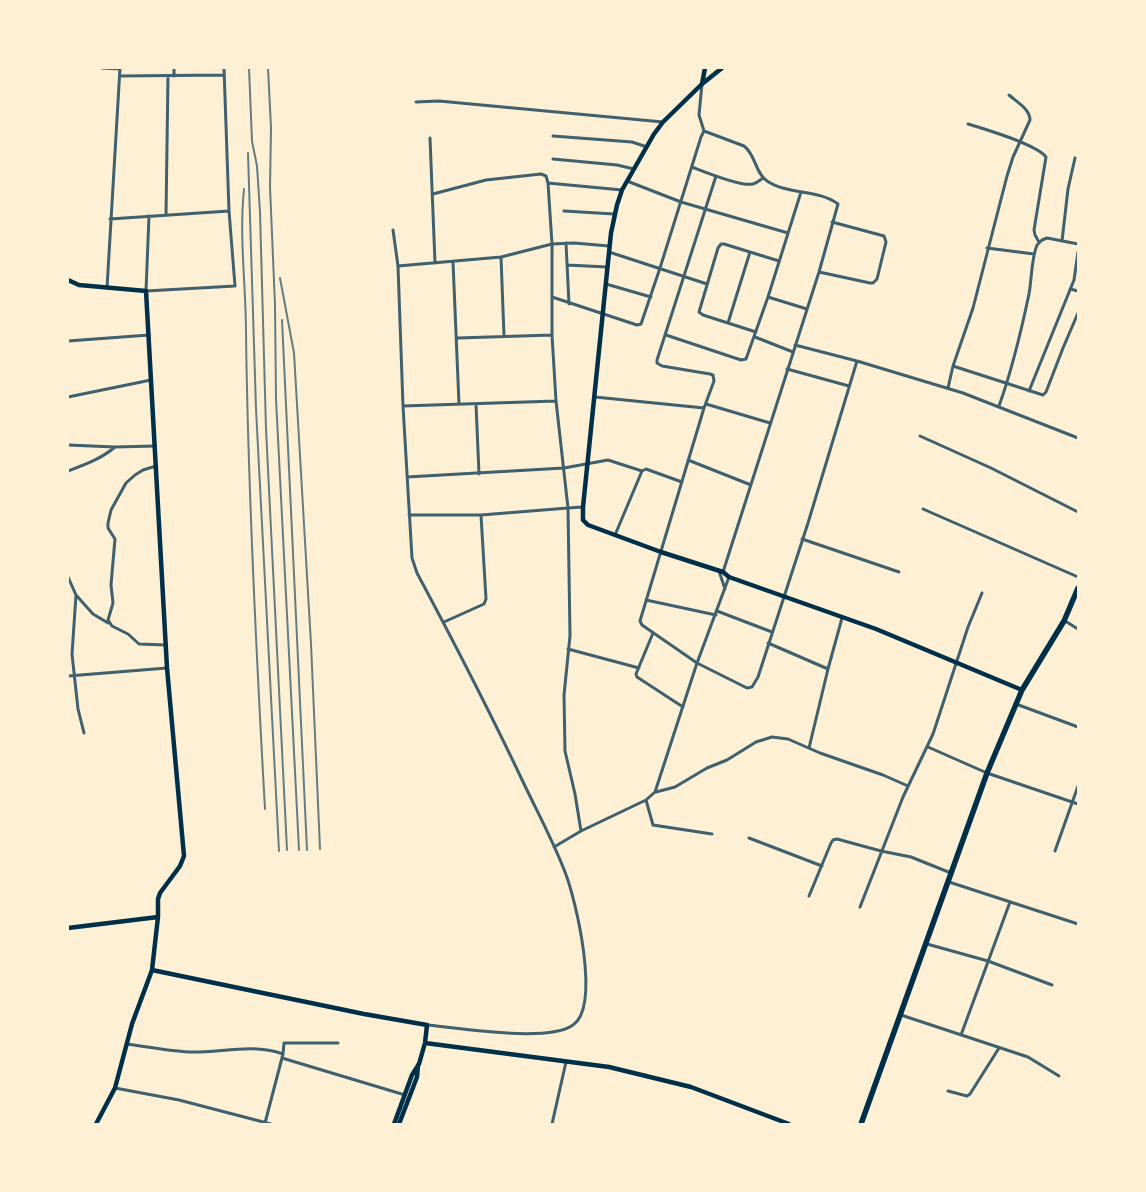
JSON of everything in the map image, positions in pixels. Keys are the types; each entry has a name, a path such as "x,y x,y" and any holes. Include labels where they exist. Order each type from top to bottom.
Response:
{"highway":[{"path":"861,1124 987,773 1022,690 1064,620 1078,588"}],"main road":[{"path":"702,84 705,68"},
{"path":"722,68 702,84 664,122 622,190 614,214 582,506 584,522 661,552 721,571 729,577 878,630 1022,690"},
{"path":"68,280 79,285 146,291 167,668 184,856 180,866 160,893 158,899 158,917 152,970 132,1024 115,1088 96,1124"},
{"path":"68,928 158,917"},
{"path":"152,970 427,1025 417,1077 399,1124"},
{"path":"425,1043 609,1067 691,1087 789,1124"},
{"path":"394,1124 412,1074 419,1064"}],"street":[{"path":"102,68 120,68 107,288"},
{"path":"174,68 174,76"},
{"path":"149,216 146,291 235,286 229,211 224,68"},
{"path":"120,76 224,75"},
{"path":"166,215 168,76"},
{"path":"552,297 639,326 643,321 704,131 698,115 702,84"},
{"path":"948,388 953,366 973,308 1007,176 1030,116 1009,95"},
{"path":"416,102 439,101 664,122"},
{"path":"968,124 1019,143 1040,152 1046,157 1034,230 1039,242"},
{"path":"704,131 748,149 763,178 777,186 832,200 838,204 819,272 721,571 725,589"},
{"path":"552,136 632,142 647,147"},
{"path":"430,138 435,263"},
{"path":"1062,241 1069,183 1075,158"},
{"path":"553,159 617,165 634,169"},
{"path":"692,167 746,185 752,185 763,178"},
{"path":"433,194 486,180 541,174 546,176 548,183 552,244 552,335 556,401 568,508 570,636 564,695 565,751 582,832"},
{"path":"716,176 657,363 662,366 710,374 713,376 714,381 704,408 640,621 642,625 697,663 750,688 758,676 857,361"},
{"path":"627,181 681,202 788,232"},
{"path":"548,183 622,190"},
{"path":"666,335 744,360 748,357 801,192"},
{"path":"110,219 229,211"},
{"path":"564,211 614,214"},
{"path":"819,272 870,283 877,279 886,242 884,236 832,222"},
{"path":"393,230 398,266 403,406 412,558 479,690 566,874 583,945 586,978 586,1001 582,1014 574,1025 564,1030 526,1034 427,1025"},
{"path":"998,406 1007,383 1029,293 1034,254 1039,242 1046,238 1078,244"},
{"path":"566,243 569,304"},
{"path":"398,266 501,257 552,244 609,246"},
{"path":"756,332 703,315 699,312 718,248 721,244 779,261"},
{"path":"987,248 1034,254"},
{"path":"609,252 707,284"},
{"path":"728,323 750,252"},
{"path":"1029,391 1076,274 1078,252"},
{"path":"501,257 504,336"},
{"path":"453,262 458,338 459,404"},
{"path":"567,265 607,266"},
{"path":"606,284 651,297"},
{"path":"1070,288 1078,292"},
{"path":"768,297 807,309"},
{"path":"953,366 1041,395 1045,394 1062,348 1078,313"},
{"path":"68,341 149,335"},
{"path":"458,338 552,335"},
{"path":"755,337 792,352"},
{"path":"795,345 948,388 1078,438"},
{"path":"787,370 849,386"},
{"path":"68,397 151,380"},
{"path":"595,397 704,408"},
{"path":"403,406 556,401"},
{"path":"476,404 479,474"},
{"path":"706,404 770,423"},
{"path":"920,436 992,468 1078,512"},
{"path":"68,445 155,446"},
{"path":"68,471 89,463 115,447"},
{"path":"407,477 564,468 608,460 642,471 646,469 682,482"},
{"path":"688,460 751,484"},
{"path":"109,624 108,620 113,603 111,585 115,540 108,528 111,510 119,494 130,479 143,470 156,466"},
{"path":"615,535 642,471"},
{"path":"409,516 481,515 582,506"},
{"path":"923,509 1078,577"},
{"path":"444,622 484,604 486,599 481,515"},
{"path":"802,539 899,572"},
{"path":"68,577 76,595 93,614 128,634 139,644 166,645"},
{"path":"655,792 697,663 729,577"},
{"path":"860,907 908,786 928,747 968,627 982,593"},
{"path":"76,595 72,644 78,709 84,733"},
{"path":"646,600 716,613 772,632"},
{"path":"809,748 842,618"},
{"path":"1064,620 1078,629"},
{"path":"653,633 636,674 639,679 683,707"},
{"path":"768,643 828,669"},
{"path":"568,650 639,668"},
{"path":"68,676 167,668"},
{"path":"1016,704 1078,727"},
{"path":"554,847 646,800 655,792 675,787 765,738 780,737 908,786"},
{"path":"928,747 987,773 1078,804"},
{"path":"1055,851 1078,786"},
{"path":"646,800 652,825 712,834"},
{"path":"749,838 822,866"},
{"path":"810,896 831,843 837,839 911,857 951,873"},
{"path":"948,882 1078,924"},
{"path":"961,1035 1010,902"},
{"path":"926,944 988,961 1052,985"},
{"path":"900,1015 1028,1057 1059,1076"},
{"path":"266,1123 284,1043 338,1044"},
{"path":"127,1044 191,1052 259,1048 405,1095"},
{"path":"948,1091 967,1096 970,1094 999,1048"},
{"path":"552,1124 566,1061"},
{"path":"115,1088 179,1100 271,1124"}],"railway":[{"path":"249,68 252,141 257,166 260,212 266,429 287,850"},
{"path":"268,68 271,128 270,187 275,305 276,399 299,850"},
{"path":"248,153 256,409 279,851"},
{"path":"244,189 242,243 246,315 251,511 265,809"},
{"path":"280,278 294,353 311,644 320,849"},
{"path":"282,320 307,850"}]}
